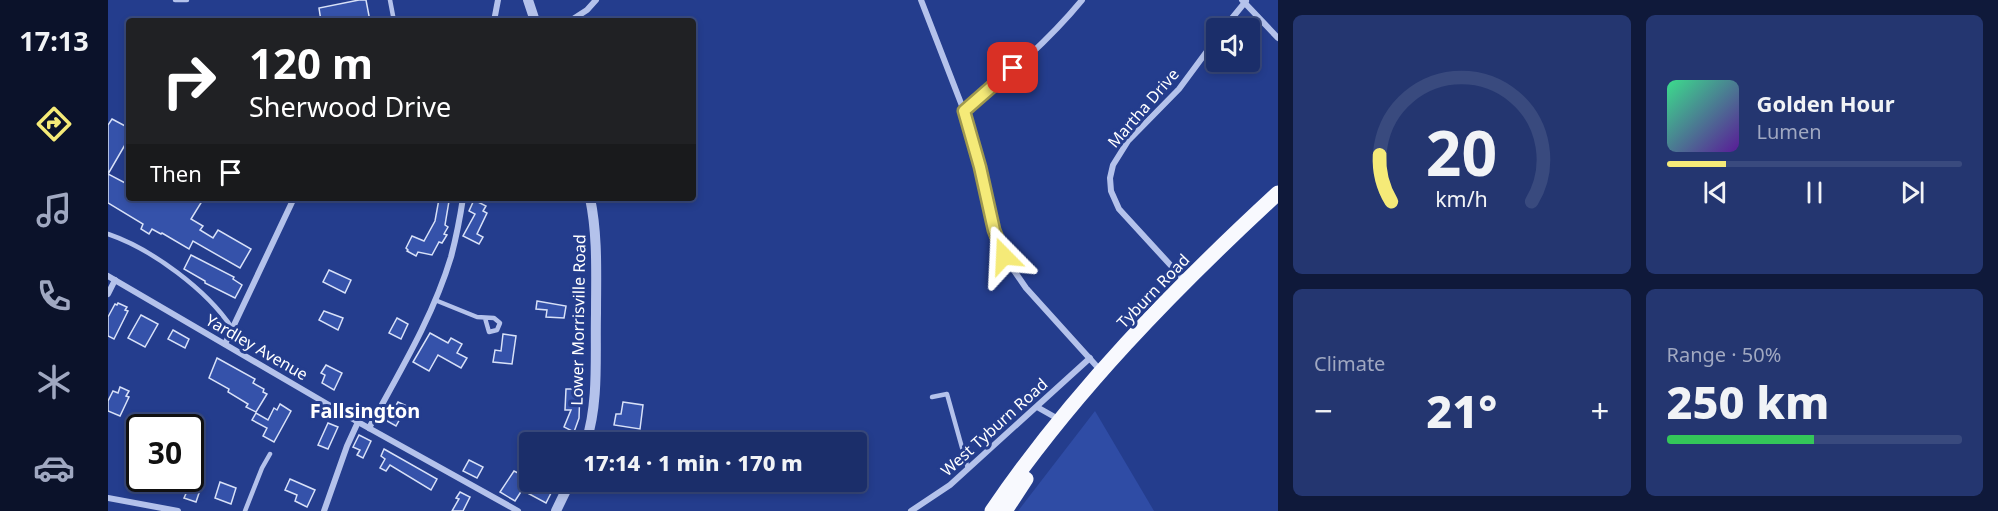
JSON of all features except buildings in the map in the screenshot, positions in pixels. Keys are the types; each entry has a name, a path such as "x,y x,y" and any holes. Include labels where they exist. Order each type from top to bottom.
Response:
{"main road":[{"name":"Tyburn Road","path":"992,511 1101,371 1221,247 1278,193"},
{"name":"Tyburn Road","path":"1005,511 1062,420"}],"street":[{"path":"495,18 498,0"},
{"path":"528,0 534,18"},
{"path":"574,18 596,0"},
{"path":"921,0 964,111 980,167 994,230 1004,256 1026,288 1101,371"},
{"path":"964,111 1071,14 1082,0"},
{"path":"1231,18 1244,1 1278,38"},
{"name":"Martha Drive","path":"1186,283 1119,209 1111,191 1110,178 1113,165 1128,141 1179,89 1206,53"},
{"path":"225,344 293,201"},
{"path":"369,428 435,300 451,256 462,201"},
{"name":"Lower Morrisville Road","path":"588,432 594,403 596,344 596,238 590,201"},
{"name":"Yardley Avenue","path":"108,276 358,422 518,511"},
{"path":"108,294 115,280"},
{"name":"West Tyburn Road","path":"911,511 925,507 1090,358"},
{"path":"1037,407 1062,420"},
{"path":"324,511 358,422"},
{"path":"556,511 565,492"},
{"path":"108,498 151,509 178,511"}],"lane":[{"path":"175,0 187,0"},
{"path":"390,0 393,18"},
{"path":"108,234 148,255 199,290 232,328"},
{"path":"435,300 485,318"},
{"path":"932,397 947,394 968,469"},
{"path":"245,511 270,454"}],"shaded area":[{"path":"1095,411 1154,511 1018,511"}],"district":[{"name":"Fallsington","path":"365,410"}],"route":[{"path":"1004,256 996,238 975,146 964,111 1013,68"}]}
